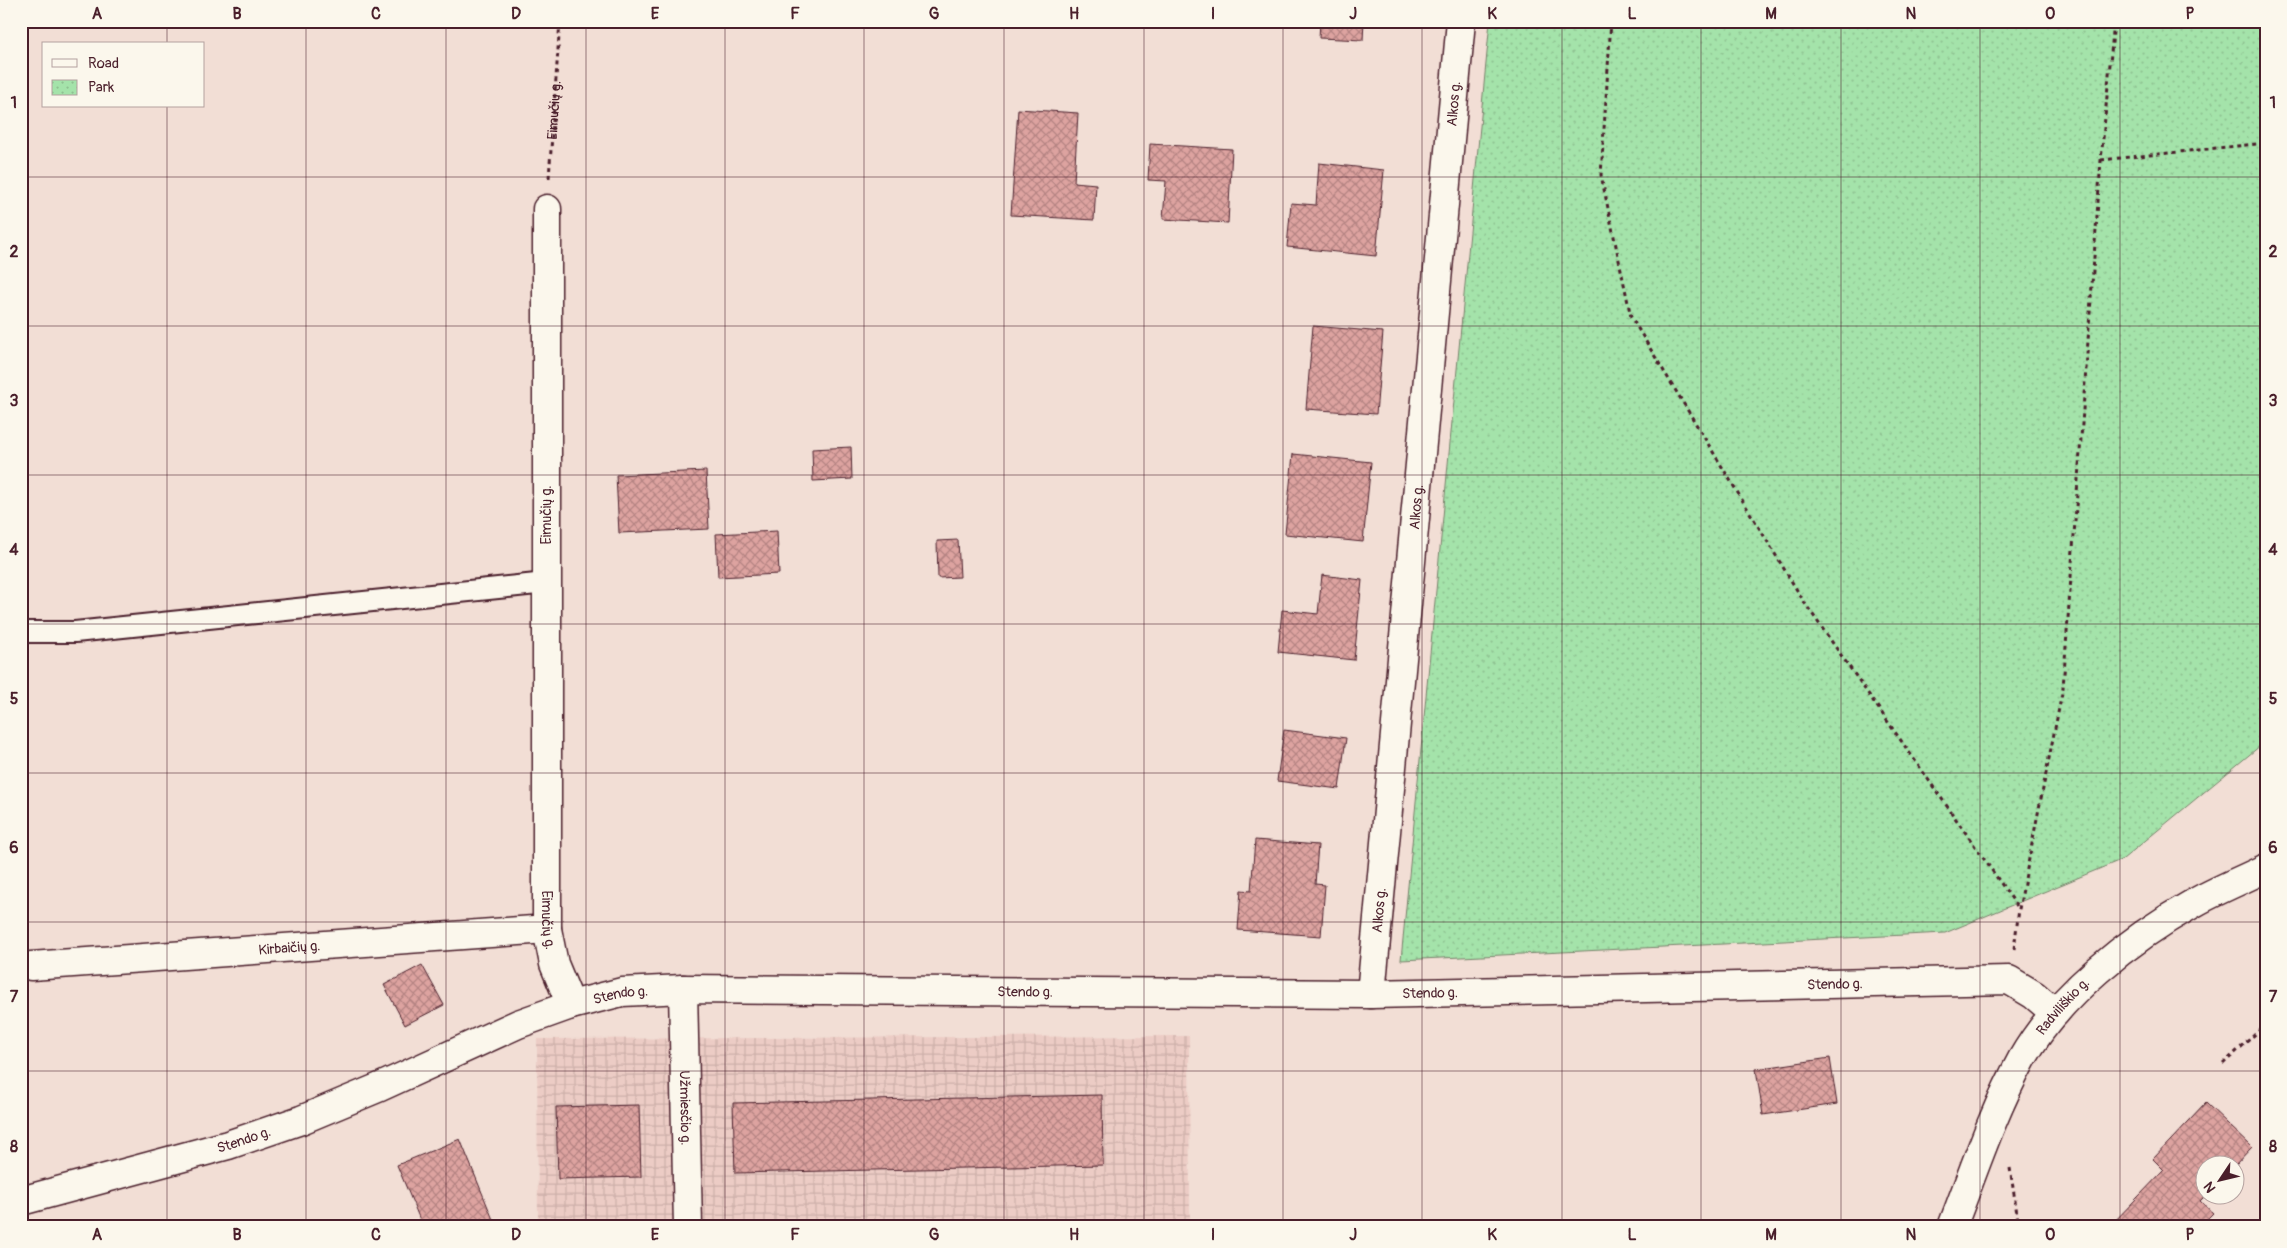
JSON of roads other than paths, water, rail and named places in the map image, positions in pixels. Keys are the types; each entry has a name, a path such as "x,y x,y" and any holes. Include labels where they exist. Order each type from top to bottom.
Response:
{"street":[{"name":"Alkos g.","path":"1371,994 1461,21"},
{"name":"Eimučių g.","path":"547,209 547,929 554,964 571,1005"},
{"name":"Radviliškio g.","path":"1952,1227 1997,1111 2023,1058 2055,1013 2121,951 2194,903 2266,868"},
{"name":"Kirbaičių g.","path":"31,966 547,929"},
{"name":"Stendo g.","path":"21,1201 219,1148 301,1120 518,1024 571,1005 622,992 683,989 1371,994 2009,980 2034,995 2055,1013"},
{"name":"Užmiesčio g.","path":"683,989 688,1227"}],"lane":[{"path":"21,632 75,632 546,583"}]}
